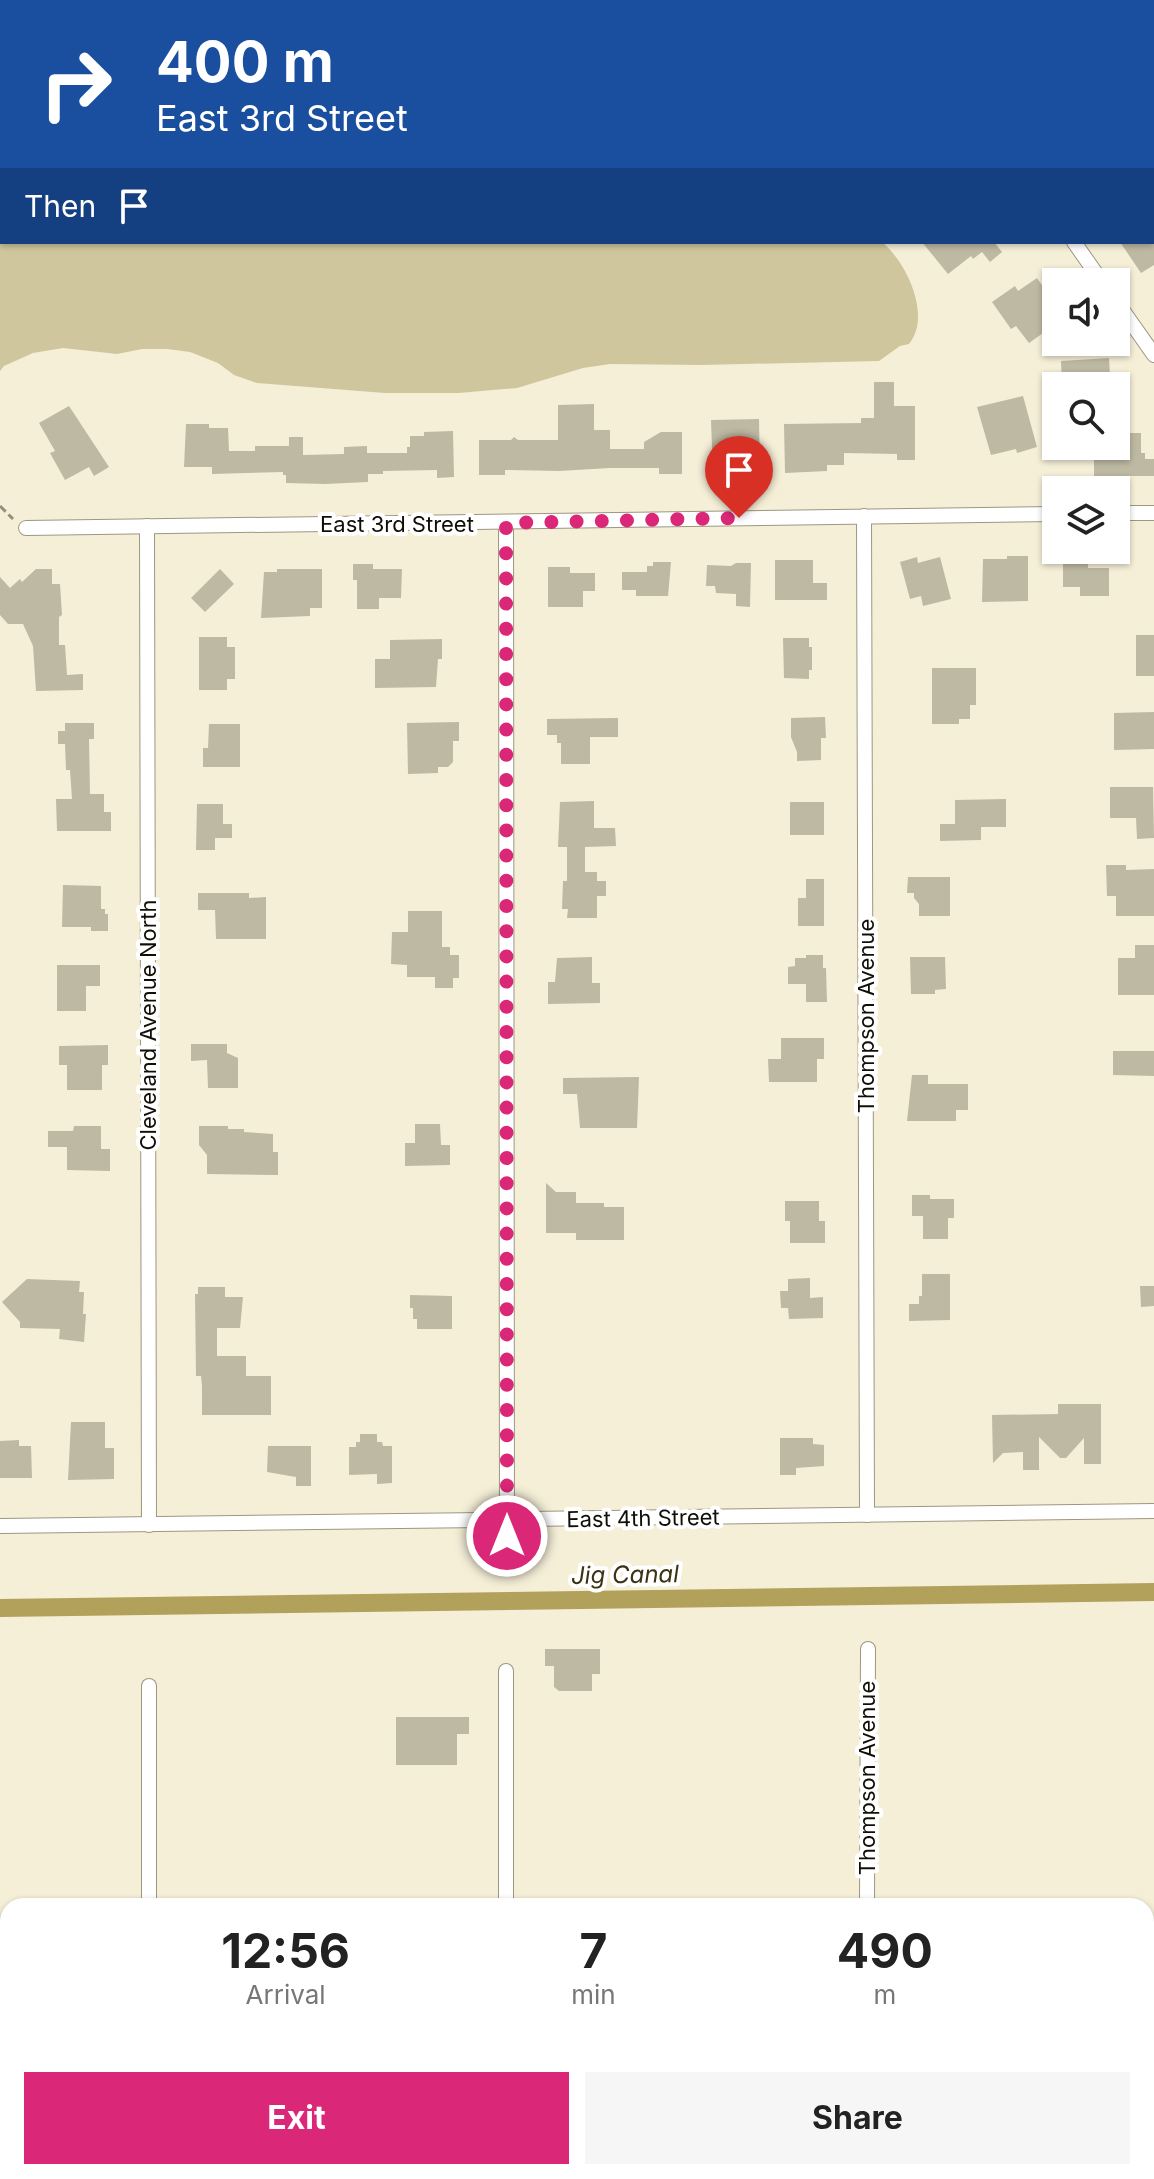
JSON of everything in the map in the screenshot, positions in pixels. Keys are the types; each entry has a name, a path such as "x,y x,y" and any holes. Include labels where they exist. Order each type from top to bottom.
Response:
{"street":[{"path":"1075,244 1092,268"},
{"path":"1130,321 1154,355"},
{"path":"1130,513 1154,513"},
{"name":"East 3rd Street","path":"26,528 1042,514"},
{"name":"Thompson Avenue","path":"864,516 867,1515"},
{"path":"506,523 507,1536"},
{"name":"Cleveland Avenue North","path":"147,526 149,1525"},
{"name":"East 4th Street","path":"507,1536 526,1519 1154,1511"},
{"path":"0,1526 484,1520 507,1536"},
{"name":"Thompson Avenue","path":"867,1898 868,1649"},
{"path":"506,1671 506,1898"},
{"path":"149,1686 149,1898"}],"path":[{"path":"0,506 26,528"}],"shaded area":[{"path":"0,244 884,244 908,276 914,290 918,319 909,344 900,346 879,361 610,364 583,368 517,388 459,393 385,393 257,383 190,352 167,349 142,349 117,354 63,348 33,353 4,366 0,371"}],"building":[{"path":"924,244 996,244 1002,252 990,262 982,252 973,259 971,256 948,274"},
{"path":"1121,244 1154,244 1154,265 1141,273"},
{"path":"1037,278 1042,285 1042,334 1029,343 1016,326 1011,329 992,302 1015,286 1018,291"},
{"path":"1109,358 1110,372 1061,372 1061,361"},
{"path":"874,382 894,382 894,406 915,406 915,460 897,460 897,454 844,453 844,465 827,465 827,471 785,473 784,424 861,423 861,418 874,418"},
{"path":"1023,396 1037,447 1017,453 1016,449 991,455 977,407"},
{"path":"594,404 594,430 610,430 610,449 644,449 644,442 661,432 682,432 682,474 659,474 659,468 610,468 505,470 505,475 479,475 479,440 511,440 514,437 518,440 558,440 558,405"},
{"path":"69,406 109,467 94,476 89,467 65,480 50,453 55,451 39,423"},
{"path":"759,419 760,475 713,476 711,420"},
{"path":"186,424 228,428 229,451 255,451 255,446 289,446 289,437 303,437 303,455 344,454 344,447 367,446 367,453 407,453 410,436 453,431 454,477 437,478 437,470 383,471 383,474 368,474 368,482 325,484 286,483 283,472 212,474 212,467 184,467"},
{"path":"1130,433 1141,433 1141,453 1145,453 1145,459 1154,459 1154,476 1094,476 1094,460 1130,460"},
{"path":"1007,556 1028,556 1028,601 982,602 983,559 1007,559"},
{"path":"917,557 918,563 940,557 951,599 923,606 921,596 910,599 900,562"},
{"path":"775,560 813,560 813,583 827,583 827,600 775,600"},
{"path":"653,562 671,562 668,596 636,596 636,590 622,590 622,572 647,572 647,566 653,566"},
{"path":"751,563 750,607 736,606 736,594 716,593 715,586 706,586 707,565 731,566"},
{"path":"353,564 373,564 373,569 402,569 401,598 379,598 379,609 357,609 357,580 353,580"},
{"path":"1063,564 1109,568 1109,596 1080,596 1080,587 1063,587"},
{"path":"548,567 570,567 570,573 595,573 595,591 583,591 583,607 548,607"},
{"path":"36,569 52,569 52,584 60,584 62,615 59,617 59,645 65,645 67,675 83,674 83,690 36,691 33,646 23,624 8,624 0,615 0,577 10,588"},
{"path":"220,569 234,584 205,612 191,598"},
{"path":"277,569 322,569 322,608 310,608 310,616 261,618 264,572 277,572"},
{"path":"1136,635 1154,635 1154,676 1136,676"},
{"path":"199,637 227,637 227,647 235,647 235,679 227,679 227,690 199,690"},
{"path":"783,638 809,638 812,670 809,670 809,679 784,678"},
{"path":"442,639 442,659 438,659 436,687 375,688 375,659 390,659 390,640"},
{"path":"932,668 976,668 976,705 970,705 970,719 959,719 959,724 932,724"},
{"path":"1154,712 1154,749 1114,750 1114,713"},
{"path":"825,717 826,738 821,738 821,760 797,761 791,737 791,718"},
{"path":"618,718 618,737 590,737 590,764 561,764 561,743 557,743 557,735 547,735 547,719"},
{"path":"459,722 459,741 453,741 453,762 448,767 438,767 438,773 408,774 407,723"},
{"path":"65,723 94,723 94,739 89,739 90,794 104,794 104,812 111,812 111,831 57,831 56,799 72,799 65,744 58,744 58,731 65,731"},
{"path":"209,724 240,724 240,767 203,767 203,748 208,748"},
{"path":"1110,787 1153,787 1154,838 1137,839 1136,818 1110,818"},
{"path":"1006,799 1006,827 981,827 981,840 940,841 940,824 955,824 955,800"},
{"path":"594,801 594,828 615,828 616,846 585,847 585,872 597,872 597,881 606,881 606,896 597,896 597,918 567,918 568,909 562,909 563,881 567,881 567,847 558,847 560,802"},
{"path":"790,802 824,802 824,835 790,835"},
{"path":"197,804 223,804 223,824 232,824 232,838 215,838 215,850 196,850"},
{"path":"1106,865 1126,865 1126,870 1154,869 1154,916 1116,916 1116,896 1107,896"},
{"path":"908,877 950,877 950,916 919,916 919,904 914,893 907,893"},
{"path":"806,879 824,879 824,926 798,926 798,898 806,898"},
{"path":"63,885 101,886 101,909 108,914 108,931 91,931 91,927 62,927"},
{"path":"198,893 249,893 249,898 266,897 266,939 216,939 215,910 198,910"},
{"path":"408,911 442,911 442,947 450,947 450,955 459,955 459,978 453,978 453,988 435,988 435,977 407,977 407,965 391,964 392,932 408,932"},
{"path":"1135,945 1154,945 1154,995 1118,995 1118,958 1135,958"},
{"path":"806,955 823,955 827,1002 806,1002 806,984 788,984 788,967 795,966 795,958 806,958"},
{"path":"592,957 592,983 600,983 600,1003 548,1004 548,982 555,982 557,958"},
{"path":"910,957 945,957 946,989 935,990 935,994 911,994"},
{"path":"57,965 100,965 100,986 86,986 86,1011 57,1011"},
{"path":"781,1038 824,1038 824,1059 817,1059 817,1082 769,1082 768,1059 781,1059"},
{"path":"191,1044 227,1044 227,1053 238,1058 238,1088 208,1088 207,1060 191,1061"},
{"path":"108,1045 108,1065 102,1065 102,1090 67,1090 67,1065 59,1065 59,1046"},
{"path":"1113,1051 1154,1051 1154,1076 1113,1075"},
{"path":"912,1075 928,1075 928,1084 968,1084 968,1110 956,1110 956,1121 907,1121"},
{"path":"639,1077 637,1128 580,1128 577,1094 563,1094 563,1078"},
{"path":"415,1124 440,1124 441,1145 450,1145 450,1165 405,1166 405,1143 415,1143"},
{"path":"74,1126 101,1126 101,1149 110,1149 110,1171 67,1170 67,1147 48,1147 48,1131 73,1131"},
{"path":"199,1126 228,1126 228,1129 244,1129 244,1132 273,1134 273,1152 278,1152 278,1175 207,1174 207,1155 199,1145"},
{"path":"546,1183 556,1192 576,1192 576,1203 624,1207 624,1240 576,1240 576,1233 546,1233"},
{"path":"912,1195 954,1199 954,1218 948,1218 948,1239 923,1239 923,1216 912,1216"},
{"path":"785,1201 819,1201 819,1221 825,1221 825,1243 790,1243 790,1221 785,1221"},
{"path":"922,1274 950,1274 950,1320 909,1321 909,1304 919,1304 919,1296 922,1296"},
{"path":"810,1278 810,1298 823,1297 823,1318 789,1319 788,1308 781,1308 780,1291 788,1291 788,1279"},
{"path":"27,1279 80,1281 79,1292 84,1292 83,1314 86,1314 84,1342 59,1339 60,1329 20,1328 20,1322 2,1302"},
{"path":"1140,1286 1154,1286 1154,1306 1141,1307"},
{"path":"198,1287 225,1287 225,1297 243,1297 240,1328 217,1328 217,1356 246,1356 246,1376 271,1376 271,1415 202,1415 201,1376 196,1376 195,1294 198,1294"},
{"path":"410,1295 452,1296 452,1329 417,1329 417,1319 413,1319 413,1308 410,1308"},
{"path":"1058,1404 1101,1404 1101,1464 1084,1464 1084,1438 1066,1458 1060,1458 1039,1437 1039,1470 1023,1470 1023,1452 1003,1453 993,1463 992,1415 1058,1414"},
{"path":"71,1422 105,1422 105,1448 114,1448 114,1479 68,1480"},
{"path":"360,1434 377,1434 377,1442 392,1446 392,1483 377,1484 377,1474 349,1475 349,1447 356,1447"},
{"path":"780,1438 813,1438 813,1444 824,1445 824,1466 796,1468 796,1475 780,1475"},
{"path":"19,1440 19,1446 31,1446 32,1478 0,1478 0,1441"},
{"path":"268,1446 311,1446 311,1486 296,1486 296,1477 267,1472"},
{"path":"545,1649 600,1649 600,1674 592,1674 592,1691 559,1691 554,1687 554,1666 545,1666"},
{"path":"396,1717 469,1717 469,1734 457,1734 457,1765 396,1765"}],"waterway":[{"name":"Jig Canal","path":"0,1608 1154,1592"}],"route":[{"path":"507,1536 506,523 739,518"}]}
